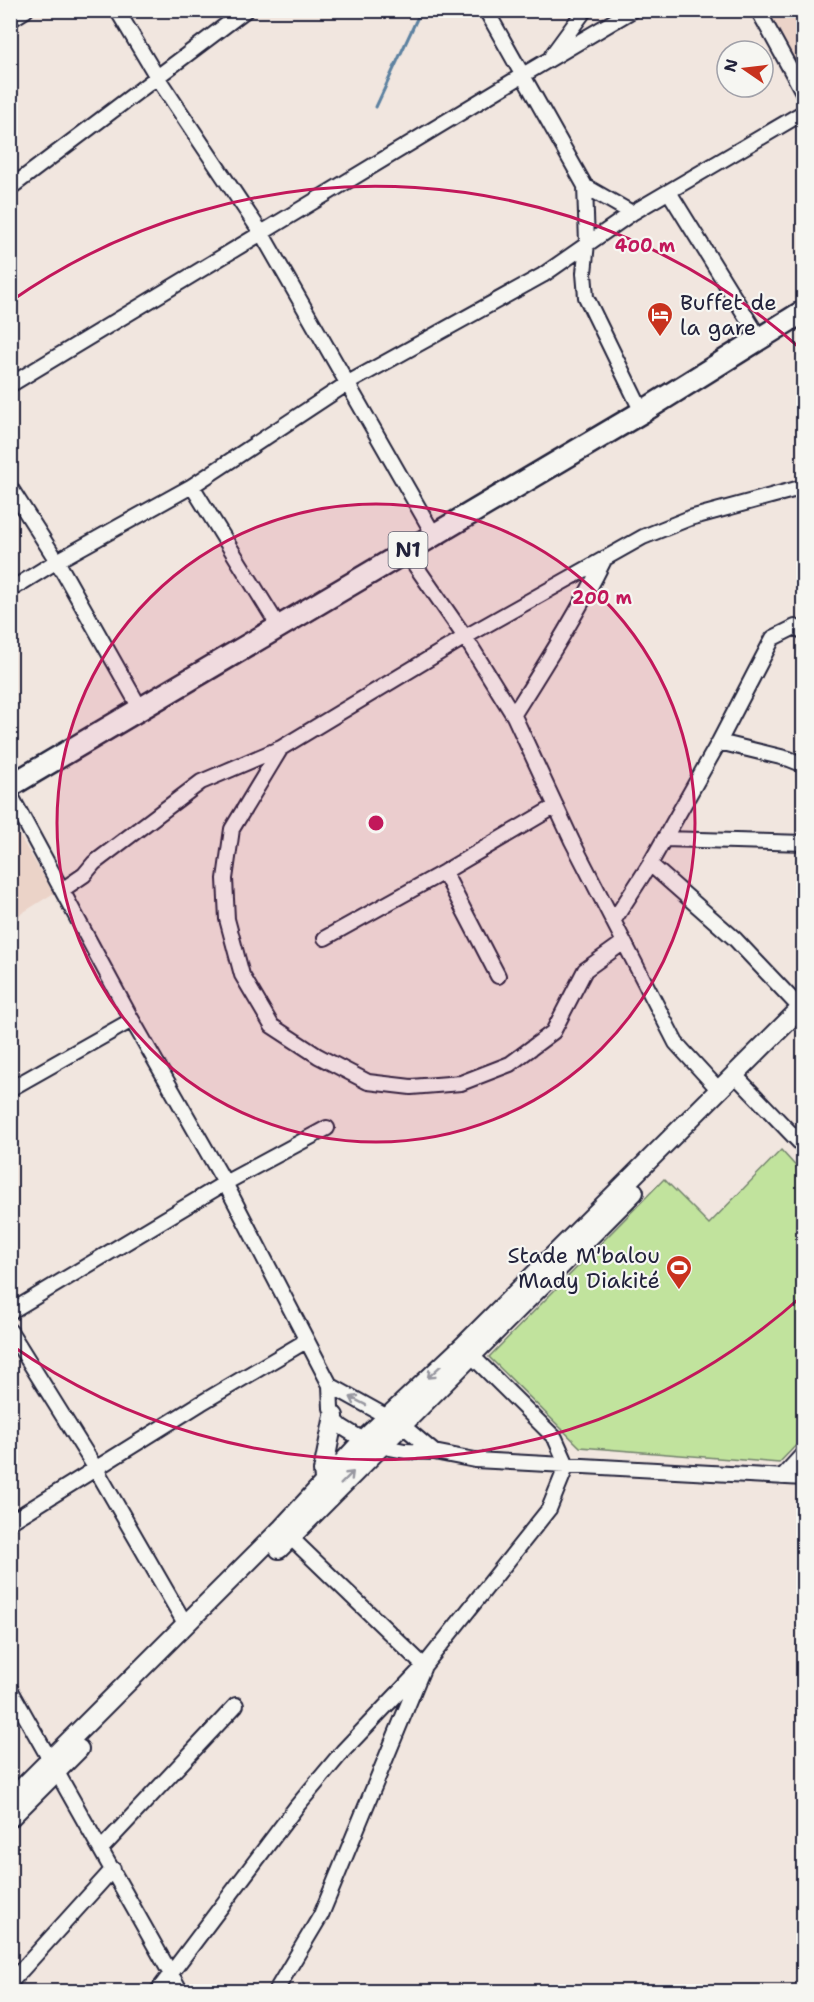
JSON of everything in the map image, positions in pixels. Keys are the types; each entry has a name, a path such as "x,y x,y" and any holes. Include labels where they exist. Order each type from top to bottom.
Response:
{"highway":[{"name":"N1","path":"10,786 642,412 804,311"}],"main road":[{"path":"10,1800 54,1766 192,1634 371,1443 467,1351 803,1012"},
{"path":"467,1351 719,1090 738,1078"},
{"path":"326,1490 324,1471 334,1416"},
{"path":"10,1818 54,1766 186,1625 286,1533"}],"street":[{"path":"10,20 26,10"},
{"path":"117,10 157,77 262,234 434,535"},
{"path":"10,188 246,10"},
{"path":"486,10 585,186 586,297 642,412"},
{"path":"549,60 585,10"},
{"path":"10,385 633,10"},
{"path":"758,10 804,94"},
{"path":"10,590 57,561 192,486 348,383 543,275 632,213 804,112"},
{"path":"585,186 632,213"},
{"path":"669,192 760,339"},
{"path":"192,486 279,627"},
{"path":"10,487 57,561 140,708"},
{"path":"62,890 201,782 281,748 465,637 643,537 690,518 804,487"},
{"path":"406,552 465,637 514,714 556,806 676,1043 719,1090"},
{"path":"514,714 561,640 605,558"},
{"path":"614,920 650,864 719,742 774,638 795,627 804,632"},
{"path":"719,742 789,759 804,765"},
{"path":"281,748 232,829 225,879 227,919 242,975 272,1026 318,1056 368,1082 411,1087 461,1083 510,1064 553,1032 585,970 624,942"},
{"path":"10,794 132,1020 225,1183 330,1385 334,1416 342,1427 371,1443 405,1451 434,1452 475,1460 804,1478"},
{"path":"325,938 556,806"},
{"path":"664,839 804,843"},
{"path":"650,864 735,939 803,1012"},
{"path":"444,872 498,976"},
{"path":"10,1089 132,1020"},
{"path":"738,1078 804,1148"},
{"path":"10,1312 225,1183 327,1128"},
{"path":"10,1331 96,1469 186,1625"},
{"path":"10,1522 306,1341"},
{"path":"157,1992 297,1806 343,1751 424,1666 549,1509 567,1465 555,1438 467,1351"},
{"path":"330,1385 395,1420 434,1452"},
{"path":"782,1477 804,1453"},
{"path":"286,1533 424,1666"},
{"path":"275,1992 321,1915 424,1666"},
{"path":"10,1689 102,1848 181,1992"},
{"path":"102,1848 236,1705"},
{"path":"10,1983 113,1869"}],"shaded area":[{"path":"767,11 803,11 803,76"},
{"path":"11,822 54,893 10,920"}],"green space":[{"name":"Stade M'balou Mady Diakité","path":"781,1150 803,1174 803,1438 779,1463 580,1447 489,1357 664,1179 709,1224"}],"waterway":[{"path":"376,107 421,10"}],"place":[{"name":"Buffet de la gare","path":"660,338"},
{"name":"Stade M'balou Mady Diakité","path":"679,1291"}]}
